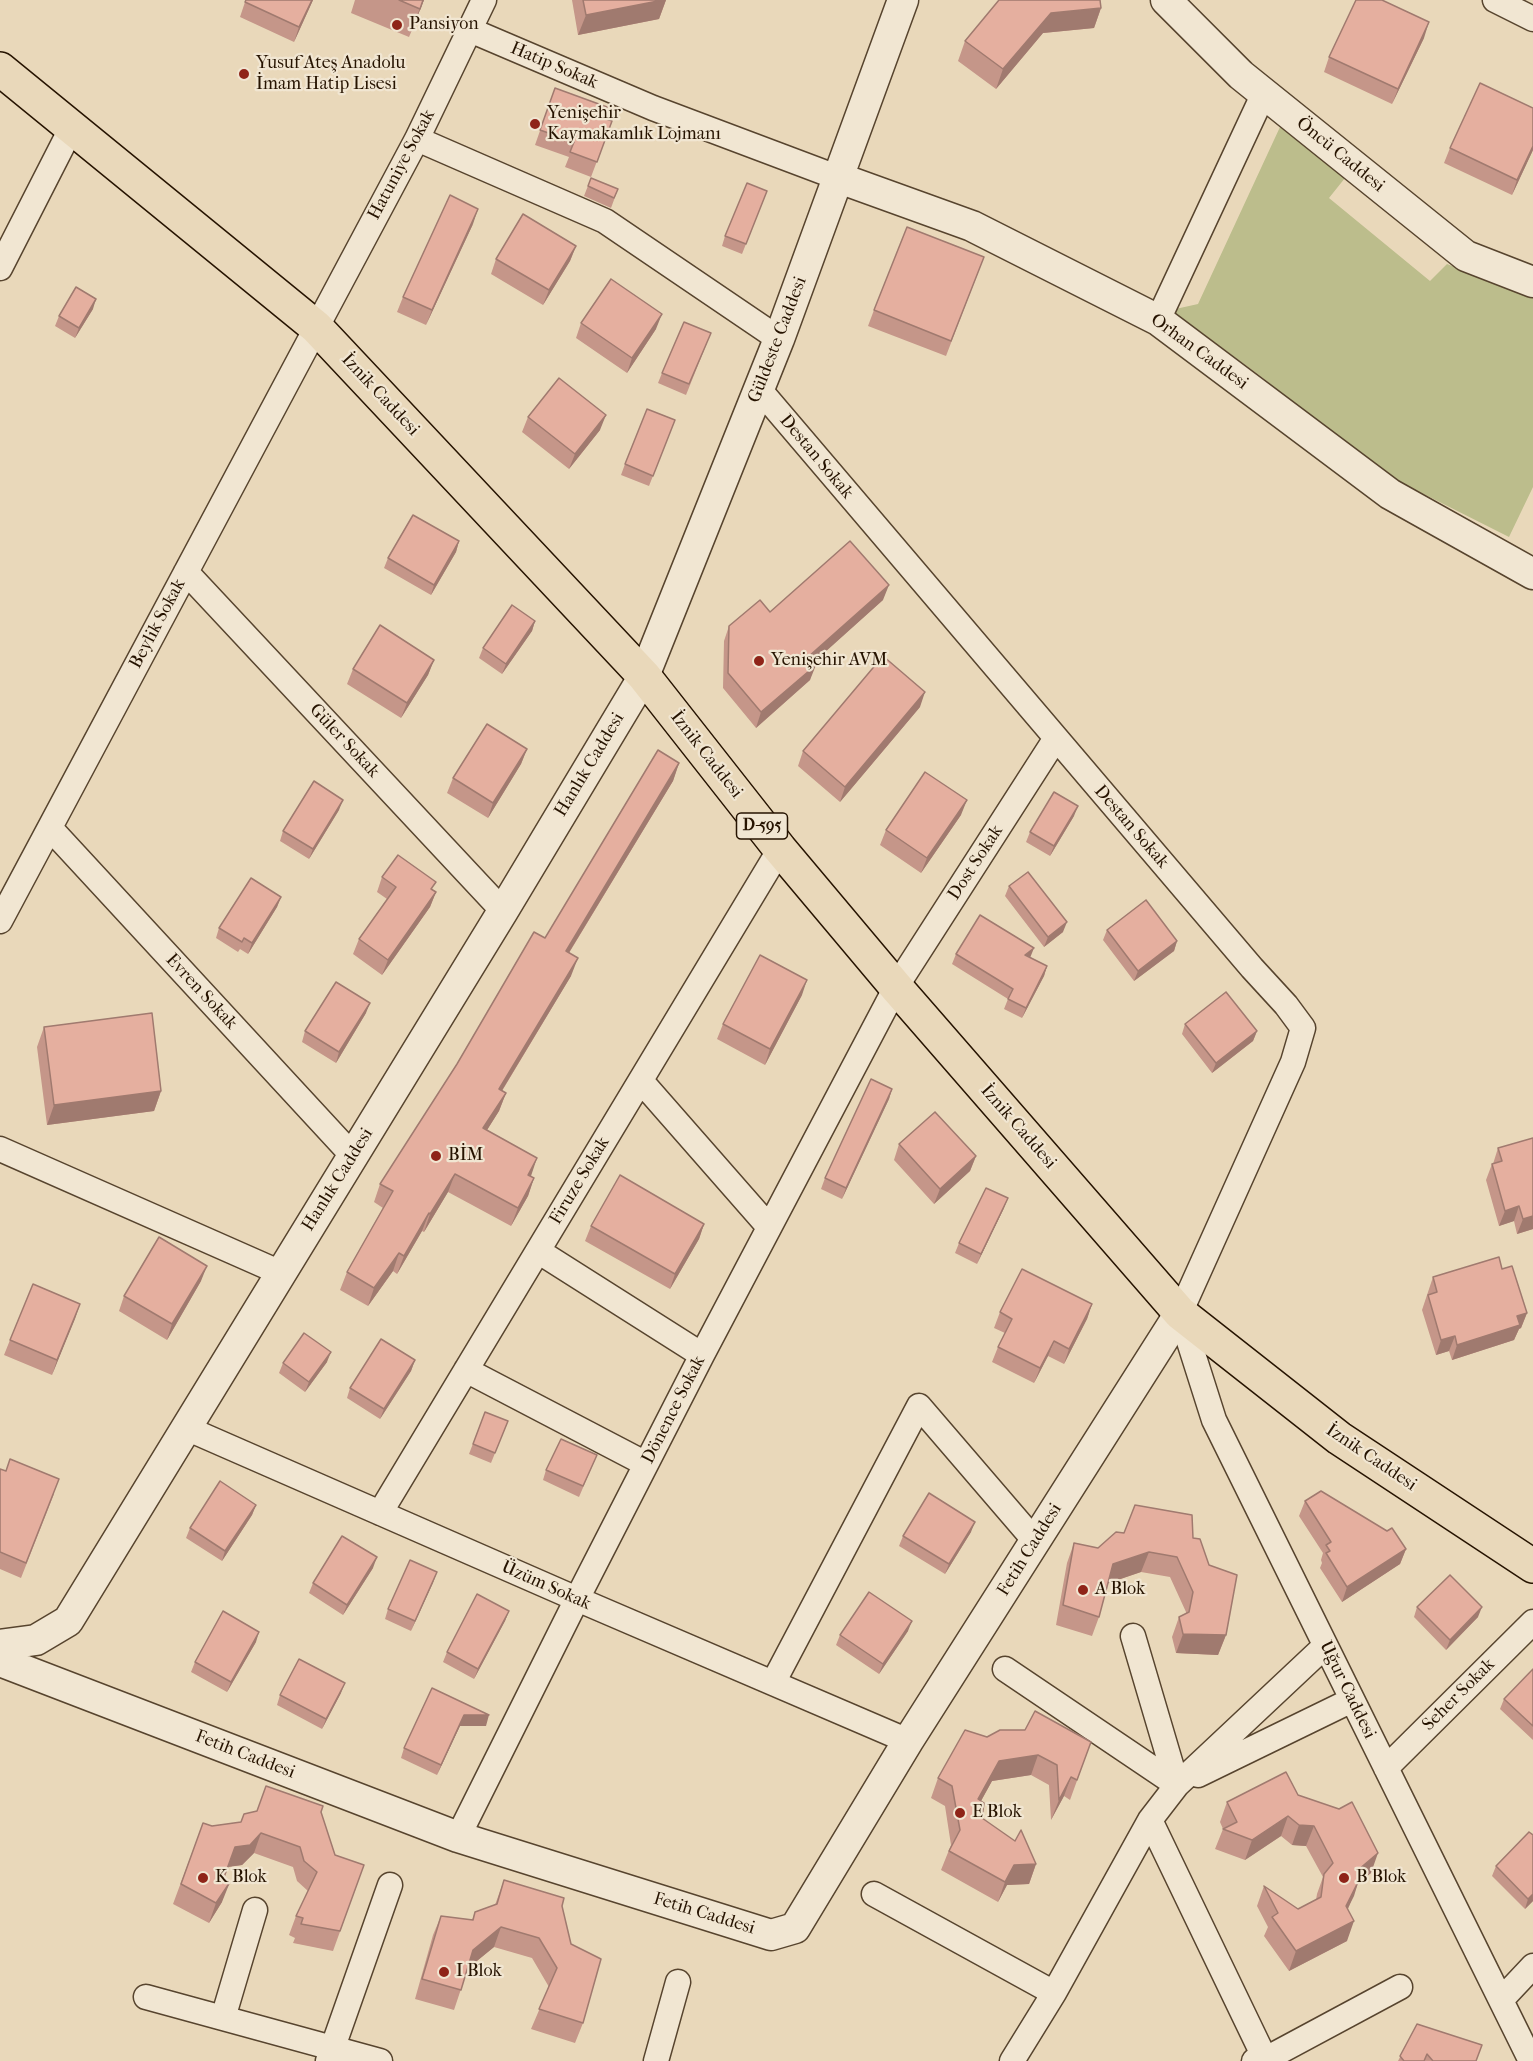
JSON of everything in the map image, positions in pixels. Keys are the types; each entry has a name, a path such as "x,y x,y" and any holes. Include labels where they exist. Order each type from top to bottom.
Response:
{"main road":[{"name":"İznik Caddesi","path":"0,69 316,327 644,676 780,849 896,987 1180,1313 1339,1438 1533,1566"}],"street":[{"name":"Hatuniye Sokak","path":"316,327 417,139 484,0"},
{"name":"Güldeste Caddesi","path":"644,676 779,339 903,0"},
{"name":"Öncü Caddesi","path":"1166,0 1241,75 1466,256 1533,282"},
{"path":"1496,0 1533,19"},
{"name":"Hatip Sokak","path":"470,30 653,108 839,177"},
{"path":"1158,320 1264,93"},
{"path":"0,268 72,127"},
{"path":"417,139 605,221 779,339"},
{"name":"Orhan Caddesi","path":"839,177 972,226 1158,320 1390,494 1533,574"},
{"name":"Beylik Sokak","path":"0,921 316,327"},
{"name":"Destan Sokak","path":"759,389 1286,1005 1303,1028 1293,1062 1180,1313"},
{"name":"Güler Sokak","path":"186,572 502,911"},
{"name":"Hanlık Caddesi","path":"0,1645 36,1640 68,1621 644,676"},
{"name":"Dost Sokak","path":"896,987 1056,738"},
{"name":"Evren Sokak","path":"50,828 353,1156"},
{"name":"Firuze Sokak","path":"380,1513 780,849"},
{"name":"Dönence Sokak","path":"458,1837 702,1355 896,987"},
{"path":"641,1081 769,1227"},
{"path":"0,1149 281,1273"},
{"path":"538,1251 702,1355"},
{"name":"Fetih Caddesi","path":"0,1661 458,1837 771,1935 795,1928 908,1741 1180,1313"},
{"name":"Uğur Caddesi","path":"1180,1313 1214,1420 1531,2061"},
{"path":"466,1370 646,1464"},
{"path":"773,1683 919,1406 1035,1541"},
{"name":"Üzüm Sokak","path":"186,1428 908,1741"},
{"path":"37,1674 68,1621"},
{"name":"Seher Sokak","path":"1386,1768 1533,1622"},
{"path":"1133,1636 1177,1785"},
{"path":"1012,2061 1054,1993 1150,1820 1177,1785 1325,1646"},
{"path":"1005,1669 1177,1785"},
{"path":"1177,1785 1352,1700"},
{"path":"1150,1820 1261,2061 1400,1987"},
{"path":"330,2054 390,1885"},
{"path":"874,1894 1054,1993"},
{"path":"223,2018 255,1910"},
{"path":"1502,1999 1533,1966"},
{"path":"656,2061 678,1982"},
{"path":"146,1997 223,2018 330,2054 380,2061"}],"green space":[{"path":"1280,127 1345,178 1329,198 1430,281 1447,264 1533,297 1533,487 1509,537 1374,469 1263,378 1171,310 1198,304"}],"building":[{"path":"246,0 312,0 299,27 245,2"},
{"path":"399,0 423,0 420,9"},
{"path":"583,0 663,0 586,15"},
{"path":"999,0 1100,0 1101,8 1051,13 1003,69 965,41"},
{"path":"1356,0 1382,0 1429,22 1398,89 1329,57"},
{"path":"1480,83 1533,108 1533,146 1517,180 1450,148"},
{"name":"Yenişehir Kaymakamlık Lojmanı","path":"555,88 607,107 603,118 612,121 597,162 570,152 574,142 540,130"},
{"path":"591,178 618,189 614,198 588,186"},
{"path":"747,183 767,191 746,244 725,236"},
{"path":"450,195 478,209 432,310 403,297"},
{"path":"523,214 576,246 549,290 496,259"},
{"path":"907,227 984,257 951,341 874,310"},
{"path":"611,279 662,314 632,358 581,323"},
{"path":"76,287 96,299 79,328 59,316"},
{"path":"684,322 711,333 689,384 662,373"},
{"path":"559,378 606,415 575,454 528,417"},
{"path":"647,409 675,420 653,476 625,464"},
{"path":"413,515 459,541 434,585 388,558"},
{"path":"850,541 889,585 808,657 816,665 761,712 728,673 729,626 760,600 770,612"},
{"path":"512,605 535,621 506,664 483,648"},
{"path":"380,625 434,660 407,703 353,669"},
{"path":"883,656 925,692 845,787 803,751"},
{"path":"487,724 527,749 493,803 453,778"},
{"path":"658,750 679,763 566,951 578,958 499,1089 506,1093 483,1128 537,1158 528,1175 534,1178 518,1208 455,1174 404,1256 399,1253 374,1288 347,1272 393,1191 380,1184 457,1064 534,932 545,938"},
{"path":"925,772 967,800 927,858 886,830"},
{"path":"314,781 343,800 313,849 283,831"},
{"path":"1054,792 1078,806 1054,846 1030,832"},
{"path":"398,855 436,882 431,889 436,892 388,960 359,939 396,887 382,877"},
{"path":"1028,872 1067,922 1048,937 1009,886"},
{"path":"251,878 281,897 252,943 244,938 242,942 219,928"},
{"path":"1146,900 1177,941 1138,971 1107,930"},
{"path":"980,915 1034,948 1025,955 1047,966 1026,1008 1008,999 1013,989 956,954"},
{"path":"760,955 807,980 770,1049 723,1024"},
{"path":"336,982 370,1003 339,1052 305,1031"},
{"path":"1226,992 1257,1031 1216,1063 1185,1024"},
{"path":"152,1013 161,1091 54,1105 44,1027"},
{"path":"871,1079 892,1089 846,1188 825,1178"},
{"path":"935,1112 976,1156 940,1189 899,1144"},
{"path":"1533,1138 1533,1216 1523,1219 1519,1206 1505,1211 1492,1164 1502,1161 1498,1148"},
{"path":"620,1175 704,1224 675,1274 591,1226"},
{"path":"986,1188 1008,1198 981,1254 959,1243"},
{"path":"159,1237 207,1266 172,1324 124,1296"},
{"path":"1499,1257 1502,1269 1512,1266 1527,1313 1517,1316 1520,1325 1457,1345 1455,1336 1441,1340 1428,1295 1437,1292 1433,1277"},
{"path":"1022,1269 1092,1304 1069,1349 1054,1341 1040,1368 998,1347 1012,1319 1000,1312"},
{"path":"33,1284 80,1304 57,1360 10,1340"},
{"path":"304,1333 331,1352 309,1382 283,1363"},
{"path":"381,1339 415,1360 384,1409 350,1388"},
{"path":"485,1412 508,1421 495,1453 473,1444"},
{"path":"561,1439 597,1455 583,1486 546,1470"},
{"path":"10,1459 59,1479 26,1563 0,1552 0,1469 6,1471"},
{"path":"220,1481 256,1505 225,1551 190,1528"},
{"path":"1321,1491 1387,1531 1392,1528 1406,1549 1347,1587 1326,1553 1330,1551 1326,1545 1331,1542 1305,1501"},
{"path":"929,1493 975,1522 949,1564 903,1536"},
{"name":"A Blok","path":"1135,1505 1192,1515 1193,1538 1200,1539 1209,1565 1237,1575 1226,1635 1183,1634 1179,1617 1189,1612 1193,1592 1177,1557 1149,1552 1113,1564 1099,1617 1063,1605 1074,1543 1098,1548 1116,1532 1124,1533"},
{"path":"342,1536 377,1557 347,1605 313,1583"},
{"path":"410,1560 437,1572 415,1621 388,1609"},
{"path":"1450,1575 1482,1607 1450,1640 1417,1607"},
{"path":"869,1592 912,1621 883,1664 840,1635"},
{"path":"477,1594 509,1611 478,1669 447,1652"},
{"path":"223,1611 259,1632 231,1682 195,1662"},
{"path":"299,1659 345,1683 326,1719 280,1695"},
{"path":"1533,1669 1533,1726 1504,1699"},
{"path":"432,1688 489,1715 464,1715 441,1765 404,1748"},
{"path":"1035,1711 1091,1742 1077,1780 1071,1777 1059,1800 1057,1765 1038,1755 999,1761 978,1799 984,1803 982,1818 1015,1841 1021,1830 1036,1864 1014,1865 1005,1882 949,1851 960,1830 952,1786 938,1778 965,1730 987,1737 1000,1730 1025,1730"},
{"path":"1286,1772 1298,1795 1339,1809 1352,1802 1378,1853 1358,1870 1361,1876 1346,1906 1354,1921 1296,1951 1272,1917 1278,1913 1264,1886 1298,1909 1321,1897 1324,1874 1333,1863 1314,1826 1299,1825 1288,1816 1252,1840 1223,1829 1237,1822 1227,1802"},
{"name":"K Blok","path":"266,1786 323,1806 321,1812 335,1855 364,1865 340,1931 301,1924 303,1918 296,1916 317,1872 304,1861 300,1847 261,1833 250,1845 235,1847 223,1880 230,1882 216,1903 181,1884 203,1823 212,1826 241,1822 244,1814 257,1811"},
{"path":"1529,1832 1533,1835 1533,1894 1528,1899 1496,1866"},
{"name":"I Blok","path":"504,1880 564,1898 562,1906 571,1944 601,1959 583,2023 539,2009 557,1968 539,1938 501,1927 473,1950 461,1990 422,1979 441,1916 473,1920 475,1912 497,1904"},
{"path":"1417,2024 1482,2045 1476,2061 1433,2061 1427,2054 1424,2061 1404,2061 1400,2056"}],"place":[{"name":"Pansiyon","path":"397,25"},
{"name":"Yusuf Ateş Anadolu İmam Hatip Lisesi","path":"244,74"},
{"name":"Yenişehir Kaymakamlık Lojmanı","path":"535,124"},
{"name":"Yenişehir AVM","path":"759,661"},
{"name":"BİM","path":"436,1156"},
{"name":"A Blok","path":"1083,1590"},
{"name":"E Blok","path":"960,1813"},
{"name":"K Blok","path":"203,1878"},
{"name":"B Blok","path":"1344,1878"},
{"name":"I Blok","path":"444,1972"}]}
